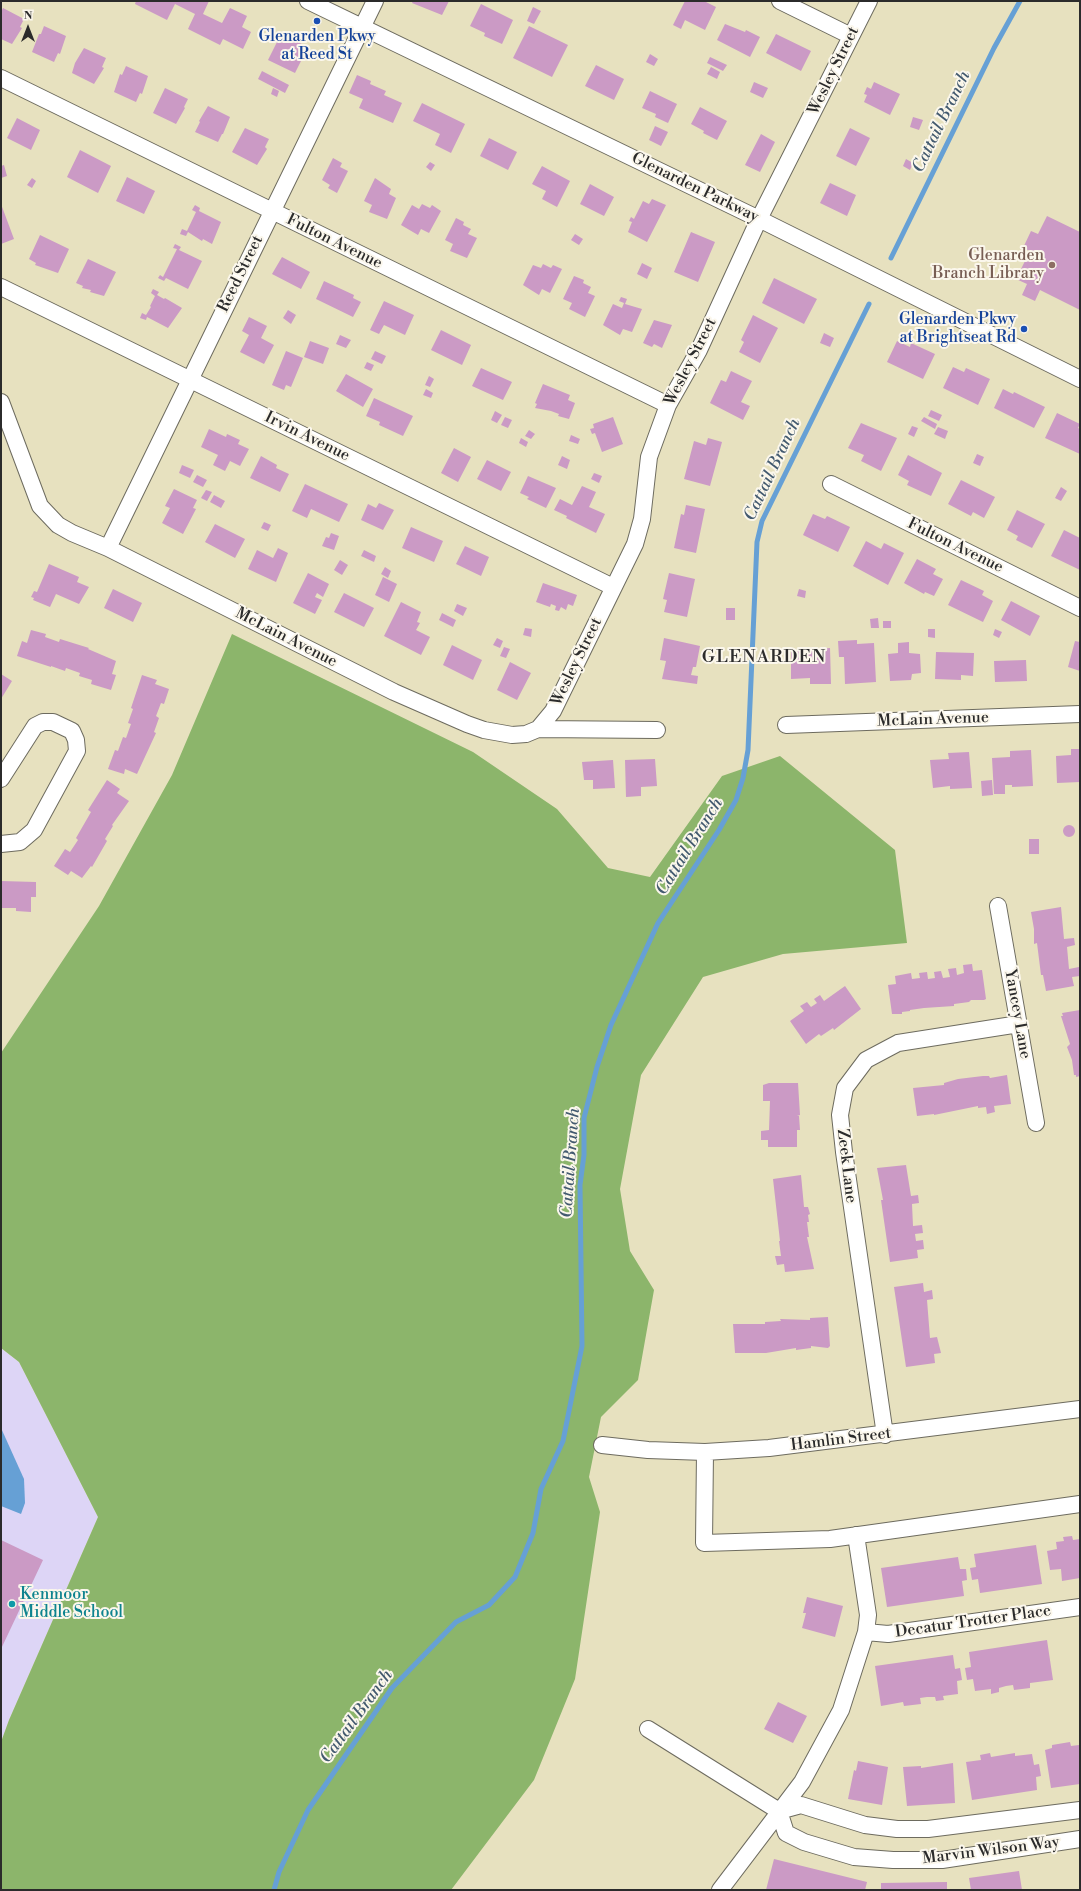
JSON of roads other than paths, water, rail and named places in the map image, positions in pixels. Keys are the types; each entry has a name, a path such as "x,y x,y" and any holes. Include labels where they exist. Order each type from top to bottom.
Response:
{"street":[{"name":"Glenarden Parkway","path":"308,1 759,219 1080,379"},
{"name":"Reed Street","path":"108,548 374,1"},
{"path":"780,1 851,36"},
{"name":"Wesley Street","path":"538,729 553,712 613,587 632,552 639,532 649,457 668,405 699,350 759,219 869,1"},
{"name":"Fulton Avenue","path":"1,78 668,405"},
{"name":"Irvin Avenue","path":"1,287 613,587"},
{"name":"McLain Avenue","path":"1,402 30,485 40,506 58,526 108,548 394,692 446,716 484,730 499,733 526,734 538,729 657,730"},
{"name":"Fulton Avenue","path":"831,484 1080,608"},
{"name":"McLain Avenue","path":"786,725 1080,714"},
{"path":"1,779 35,726 43,722 53,722 61,724 72,731 76,740 77,752 34,830 20,842 1,844"},
{"name":"Yancey Lane","path":"998,906 1036,1123"},
{"name":"Zeek Lane","path":"885,1435 844,1152 840,1115 845,1088 866,1060 898,1043 1019,1024"},
{"name":"Hamlin Street","path":"602,1445 648,1450 705,1452 769,1448 885,1435 1080,1409"},
{"path":"705,1452 704,1543 830,1539 1080,1504"},
{"path":"720,1890 802,1782 841,1710 866,1632 868,1615 856,1535"},
{"name":"Decatur Trotter Place","path":"866,1632 888,1634 1080,1607"},
{"path":"648,1730 779,1811"},
{"name":"Marvin Wilson Way","path":"1080,1810 928,1829 897,1829 865,1825 801,1806 779,1811 786,1833 804,1842 854,1857 893,1860 942,1860 1080,1839"}],"water":[{"path":"1,1428 24,1479 25,1503 21,1514 1,1506"}],"waterway":[{"name":"Cattail Branch","path":"891,258 994,48 1020,1"},
{"name":"Cattail Branch","path":"274,1890 279,1872 308,1810 392,1688 456,1622 489,1605 515,1577 533,1533 541,1489 563,1441 582,1346 580,1185 584,1155 584,1118 597,1067 611,1025 658,923 719,830 736,800 743,778 748,750 757,542 762,521 869,304"}],"place":[{"name":"Glenarden Pkwy at Reed St","path":"317,21"},
{"name":"Glenarden Branch Library","path":"1052,265"},
{"name":"Glenarden Pkwy at Brightseat Rd","path":"1024,329"},
{"name":"Kenmoor Middle School","path":"12,1604"}],"district":[{"name":"GLENARDEN","path":"764,658"}]}
